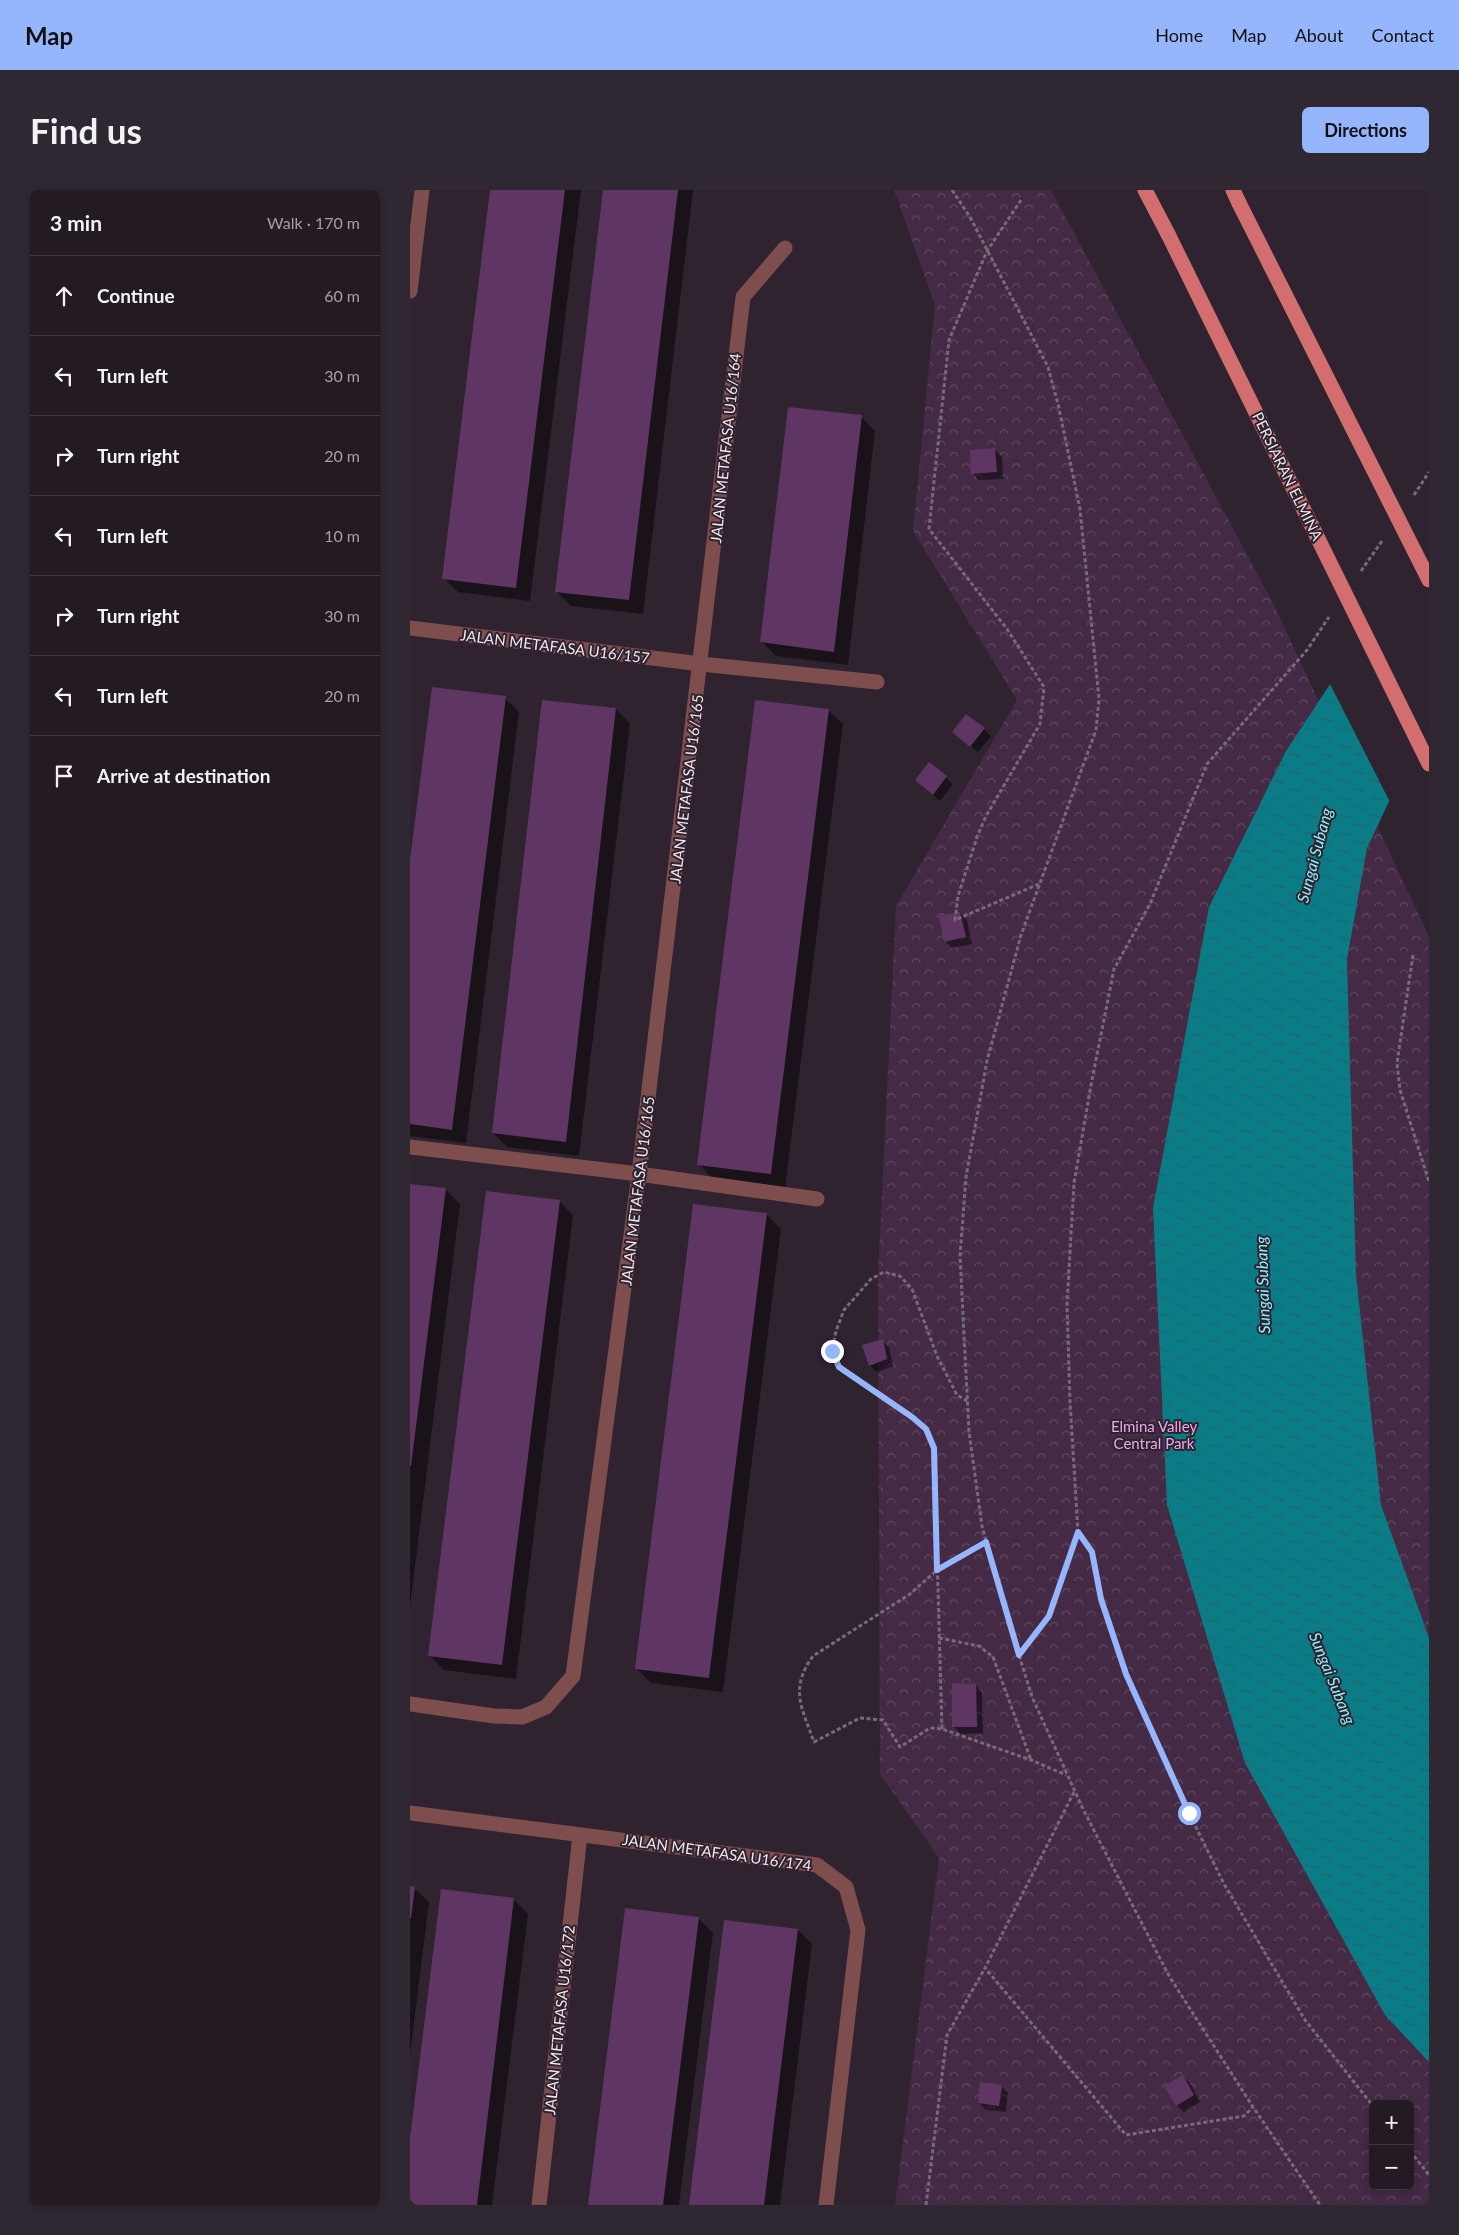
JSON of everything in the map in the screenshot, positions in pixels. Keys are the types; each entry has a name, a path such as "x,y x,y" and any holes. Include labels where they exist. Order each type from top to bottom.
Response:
{"main road":[{"name":"PERSIARAN ELMINA","path":"1145,190 1429,764"},
{"path":"1236,197 1429,580"}],"street":[{"path":"410,291 422,190"},
{"name":"JALAN METAFASA U16/164","path":"701,664 743,296 785,248"},
{"name":"JALAN METAFASA U16/157","path":"410,628 701,664 878,682"},
{"name":"JALAN METAFASA U16/165","path":"410,1704 494,1716 522,1717 546,1707 573,1676 640,1174 701,664"},
{"path":"410,1147 640,1174 818,1199"},
{"name":"JALAN METAFASA U16/174","path":"410,1813 817,1865 846,1887 858,1930 826,2205"},
{"name":"JALAN METAFASA U16/172","path":"539,2205 580,1834"}],"path":[{"path":"952,190 970,217 1048,367 1058,404 1080,509 1099,699 1096,730 1021,935 987,1061 966,1177 960,1256 969,1432 986,1542 1032,1697 1074,1792 1169,1976 1320,2205"},
{"path":"1021,200 987,250 949,340 929,529 1006,629 1044,687 1040,724 986,816 977,837 958,896 955,920 1039,884"},
{"path":"1412,496 1429,472"},
{"path":"1357,577 1385,537"},
{"path":"1019,1655 1049,1616 1078,1532 1070,1402 1068,1304 1074,1183 1114,969 1150,904 1207,764 1307,650 1335,609"},
{"path":"1413,955 1397,1063 1400,1090 1429,1182"},
{"path":"942,1729 934,1448 926,1429 912,1417 839,1367 832,1351 836,1330 844,1310 870,1280 884,1272 900,1276 912,1289 937,1356 957,1395 968,1401"},
{"path":"1078,1532 1092,1552 1101,1599 1126,1674 1189,1813 1224,1884 1265,1956 1305,2020 1369,2101"},
{"path":"986,1542 937,1570 910,1594 813,1656 802,1671 798,1696 814,1742 860,1718 883,1720 900,1747 930,1728 942,1729 1031,1760 1066,1775"},
{"path":"939,1638 979,1646 993,1657 1031,1760"},
{"path":"926,2205 947,2034 985,1968 1074,1792"},
{"path":"985,1968 1126,2135 1244,2116 1254,2107"},
{"path":"1414,2156 1429,2175"}],"green space":[{"name":"Elmina Valley Central Park","path":"894,190 1051,190 1272,601 1429,937 1429,2205 895,2205 939,1858 880,1774 878,1276 896,906 1017,700 913,531 935,305"}],"water":[{"name":"Sungai Subang","path":"1429,534 1429,717 1367,848 1347,959 1356,1275 1381,1505 1429,1638 1429,2062 1385,2015 1245,1763 1167,1505 1153,1208 1209,907 1286,751"}],"pier":[{"path":"1429,532 1429,723 1391,804 1329,682"}],"building":[{"path":"490,190 565,190 516,588 442,579"},
{"path":"603,190 678,190 629,600 555,592"},
{"path":"788,407 862,415 834,652 760,642"},
{"path":"995,448 997,472 971,474 970,450"},
{"path":"432,687 506,696 452,1130 410,1124 410,860"},
{"path":"542,700 616,708 566,1142 492,1133"},
{"path":"755,700 829,709 771,1174 697,1165"},
{"path":"966,714 985,728 970,747 952,732"},
{"path":"929,762 947,776 933,795 915,780"},
{"path":"960,912 966,937 944,942 939,916"},
{"path":"410,1184 446,1188 411,1466 410,1466"},
{"path":"486,1191 560,1200 502,1665 428,1656"},
{"path":"693,1204 767,1213 709,1678 635,1669"},
{"path":"883,1339 887,1359 869,1366 862,1345"},
{"path":"952,1683 976,1684 977,1727 952,1727"},
{"path":"410,1886 415,1887 411,1918 410,1918"},
{"path":"441,1889 514,1898 477,2205 410,2205 410,2138"},
{"path":"625,1908 699,1917 663,2205 588,2205"},
{"path":"724,1920 798,1929 764,2205 689,2205"},
{"path":"1183,2075 1194,2095 1176,2106 1164,2086"},
{"path":"980,2082 1002,2085 999,2106 978,2103"}],"route":[{"path":"832,1351 839,1367 912,1417 926,1429 934,1448 937,1570 986,1542 1019,1655 1049,1616 1078,1532 1092,1552 1101,1599 1126,1674 1189,1813"}]}
